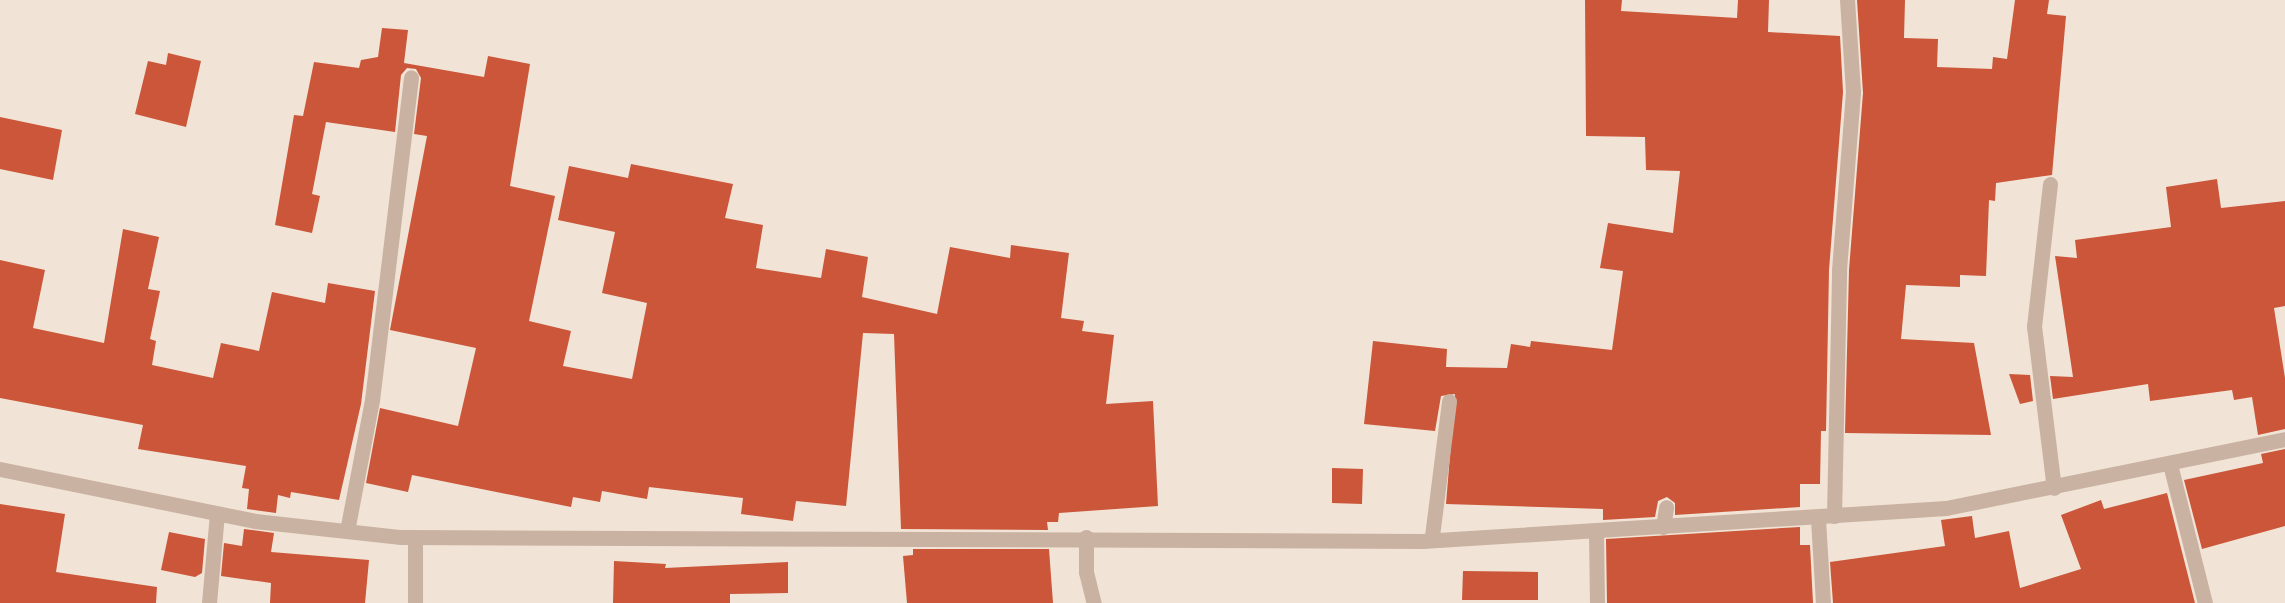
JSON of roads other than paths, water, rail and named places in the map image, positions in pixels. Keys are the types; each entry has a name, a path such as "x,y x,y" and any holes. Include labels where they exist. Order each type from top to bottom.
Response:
{"street":[{"path":"1834,516 1839,270 1853,92 1847,0"},
{"path":"346,531 372,400 411,77"},
{"path":"2050,184 2034,326 2054,488"},
{"path":"1432,536 1449,400"},
{"path":"0,469 217,514 346,531 415,537 1086,537 1262,542 1596,532 1818,519 1946,508 2054,488 2285,439"},
{"path":"2170,464 2205,603"},
{"path":"1663,527 1666,507"},
{"path":"209,603 217,514"},
{"path":"1818,519 1823,603"},
{"path":"1596,532 1597,603"},
{"path":"415,537 415,603"},
{"path":"1086,537 1086,572 1094,603"}]}
